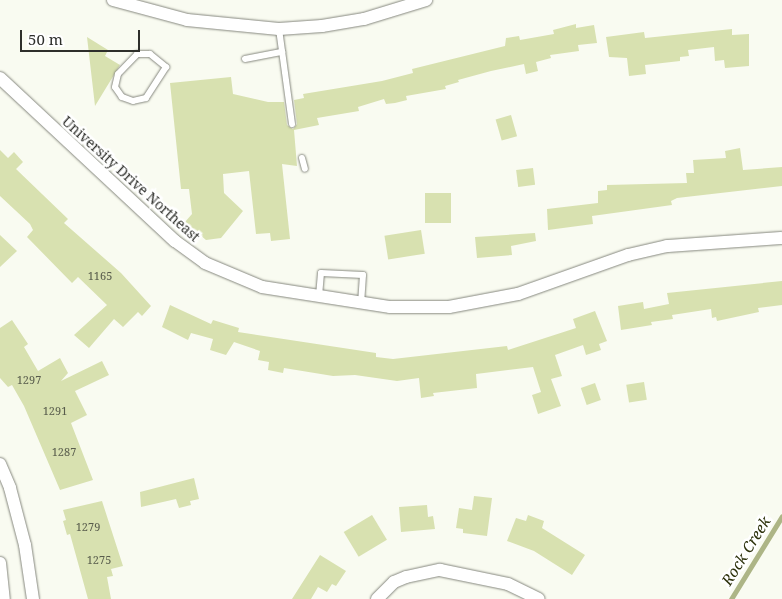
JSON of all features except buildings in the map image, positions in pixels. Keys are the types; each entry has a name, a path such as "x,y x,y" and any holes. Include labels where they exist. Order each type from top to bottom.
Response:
{"street":[{"path":"113,0 187,20 279,29 322,26 364,19 426,0"},
{"name":"University Drive Northeast","path":"0,78 190,253 240,280 319,297 361,303 433,308 473,304 540,288 646,251 690,244 782,238"},
{"path":"1,471 24,545 33,599"},
{"path":"0,563 4,599"},
{"path":"377,599 390,586 406,577 440,570 508,584 539,599"}],"lane":[{"path":"279,29 292,124"},
{"path":"245,60 282,52"},
{"path":"137,54 150,54 166,67 146,98 133,101 122,98 115,87 118,74 137,54"},
{"path":"302,158 305,169"},
{"path":"319,297 321,273 363,275 361,303"}],"waterway":[{"name":"Rock Creek","path":"731,599 782,516"}]}
